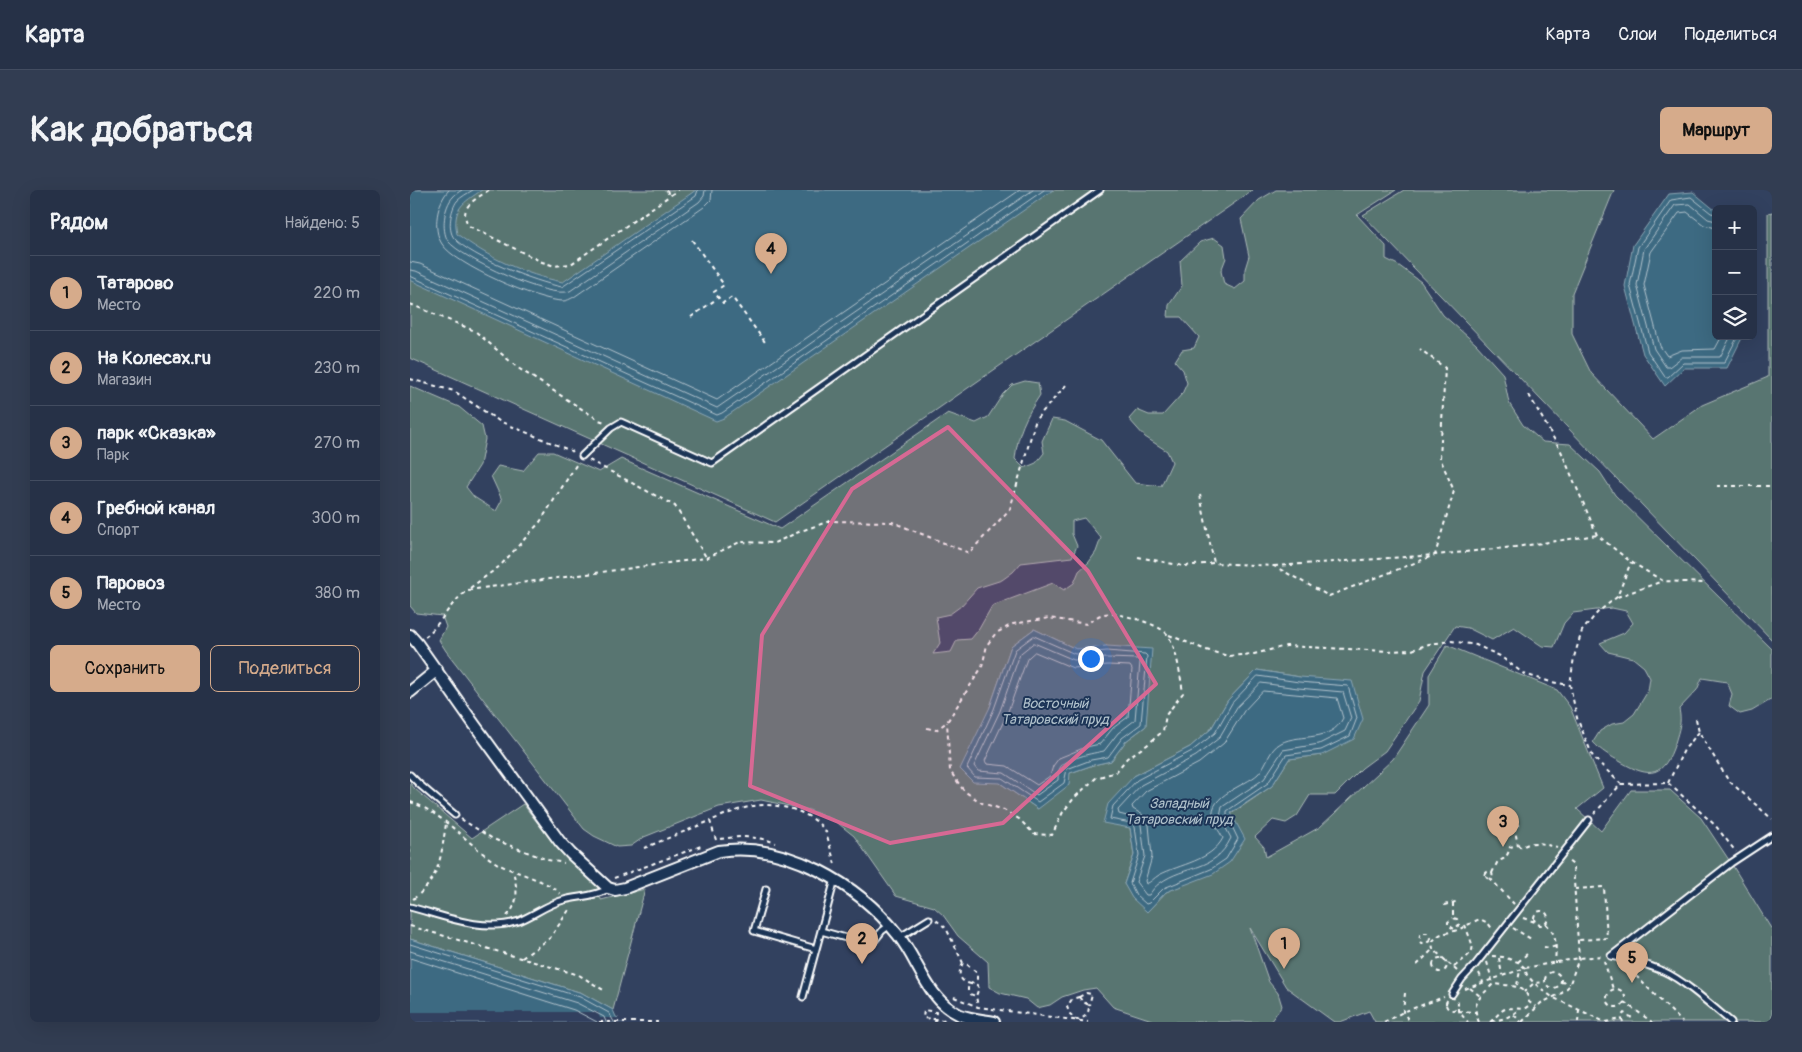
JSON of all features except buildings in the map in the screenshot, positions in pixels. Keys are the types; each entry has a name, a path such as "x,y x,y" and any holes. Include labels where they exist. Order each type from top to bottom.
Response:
{"street":[{"path":"414,639 560,842 604,886 615,890 625,888 719,851 752,849 795,861 835,878 862,898 890,924 942,1003 961,1015 994,1022"},
{"path":"410,692 437,670"}],"lane":[{"path":"582,456 612,428 622,422 712,462 1100,190"},
{"path":"410,775 455,815"},
{"path":"1452,994 1462,978 1498,936 1589,820"},
{"path":"1611,956 1772,836"},
{"path":"803,997 835,878"},
{"path":"410,907 480,925 499,924 518,921 563,900 600,894 604,886"},
{"path":"766,889 754,931 816,949"},
{"path":"900,937 929,920"},
{"path":"821,930 871,944 890,924"},
{"path":"1611,956 1626,958 1664,972 1680,982 1731,1022"}],"path":[{"path":"489,190 469,204 464,211 464,219 469,226 542,262 555,266 571,264 678,190"},
{"path":"667,190 669,196"},
{"path":"692,240 724,285 714,292 718,298 723,304 732,296 764,342"},
{"path":"691,317 718,298"},
{"path":"410,304 475,331 518,368 599,420 608,423 622,422"},
{"path":"1420,350 1445,368 1440,458 1454,491 1435,555"},
{"path":"410,379 454,392 499,421 582,456 675,506 706,558"},
{"path":"468,590 706,558 740,542 774,543 830,521 892,522 969,553 1010,509 1036,419 1067,384"},
{"path":"1528,395 1561,451 1597,534 1631,562 1664,581"},
{"path":"414,639 433,630 457,598 500,566 540,522 582,456"},
{"path":"1717,486 1772,486"},
{"path":"1200,495 1214,563"},
{"path":"1138,557 1184,566 1214,563 1274,566 1435,555 1515,547 1597,534"},
{"path":"1274,566 1329,596 1435,555"},
{"path":"1617,597 1631,562"},
{"path":"1705,583 1664,581 1617,597 1598,612 1582,631 1574,657 1570,685 1578,718 1593,757 1621,784 1668,783 1714,825 1740,858"},
{"path":"928,728 936,730 947,722 982,667 987,645 996,633 1013,624 1049,618 1087,624 1103,614 1128,616 1160,628 1168,634 1206,650 1228,656 1254,654 1286,646 1388,651 1412,650 1429,644 1451,641 1476,645 1500,656 1524,674 1551,682 1570,685"},
{"path":"947,722 950,771 964,791 982,803 1011,814 1034,834 1052,835 1063,812 1075,797 1096,778 1116,772 1127,758 1147,745 1162,731 1166,715 1183,693 1180,670 1168,634"},
{"path":"1696,719 1698,732 1728,780 1772,819"},
{"path":"1668,783 1684,750 1698,732"},
{"path":"1589,820 1621,784"},
{"path":"410,802 427,809 497,863 551,886 558,891 563,900"},
{"path":"644,848 738,810 755,806 771,806 797,811 816,821 826,832 836,868 828,864"},
{"path":"455,815 493,839 548,860 566,864"},
{"path":"710,821 719,851"},
{"path":"410,901 429,883 437,870 442,855 446,824"},
{"path":"1508,826 1520,825"},
{"path":"1514,826 1518,845"},
{"path":"716,840 734,837 759,837 777,843"},
{"path":"604,886 707,843"},
{"path":"1490,878 1498,861 1504,860 1508,855 1510,847 1518,845 1521,848 1527,844 1543,843 1563,852 1573,865 1579,958 1570,983 1562,993 1536,1007 1522,1022 1513,1015"},
{"path":"499,924 512,911 517,898 517,887 513,871"},
{"path":"1492,873 1488,871 1486,876 1519,909"},
{"path":"1575,889 1604,887 1607,938 1579,940"},
{"path":"522,958 550,938 576,899"},
{"path":"1444,905 1459,901"},
{"path":"1453,903 1453,918"},
{"path":"1535,922 1536,913 1542,911 1548,915 1546,924"},
{"path":"1514,915 1535,922 1540,926 1546,924"},
{"path":"929,920 934,918 940,921 946,928 963,963 977,973 977,979 968,988 968,992 976,996"},
{"path":"1453,918 1448,922 1448,925 1454,930"},
{"path":"1453,918 1457,919 1459,925 1454,930"},
{"path":"1462,978 1454,967 1433,949 1430,942 1429,935 1422,933 1420,935 1419,940 1427,943 1430,942 1438,934 1454,930 1480,919 1488,924 1498,936"},
{"path":"1507,924 1531,939"},
{"path":"1546,924 1552,929 1556,938 1556,963"},
{"path":"1454,967 1472,953 1473,949 1465,925"},
{"path":"410,926 578,975 605,991"},
{"path":"1544,946 1550,948 1556,946"},
{"path":"1417,965 1433,949"},
{"path":"1518,962 1528,952"},
{"path":"1602,956 1613,989"},
{"path":"1384,1022 1403,1012 1520,969 1579,958 1611,956"},
{"path":"1499,957 1502,975"},
{"path":"1493,984 1486,958 1499,957 1518,962 1534,983 1552,997 1606,1022 1622,1021 1622,1014 1618,1007"},
{"path":"1626,958 1636,976 1682,1022"},
{"path":"1438,959 1445,959 1447,968 1442,972 1436,971 1434,963 1438,959"},
{"path":"963,963 959,973 960,978 965,983 977,985 979,988 976,996 978,1007"},
{"path":"1517,985 1520,969"},
{"path":"1552,972 1559,974 1561,982 1553,988 1549,987 1545,982 1546,975 1552,972"},
{"path":"1524,992 1534,983 1545,982"},
{"path":"1561,982 1570,983"},
{"path":"1479,1022 1475,1012 1480,996 1493,984 1517,985 1531,1004 1536,1007"},
{"path":"1470,988 1480,996"},
{"path":"1613,989 1619,989 1624,993 1624,1002 1618,1007 1612,1006 1608,1002 1607,996 1613,989"},
{"path":"1086,993 1092,994 1089,1012 1085,1017 1078,1020 1070,1014 1067,1007 1072,999 1086,993"},
{"path":"1405,993 1403,1012 1410,1022"},
{"path":"953,997 978,1007 1088,1022"},
{"path":"1080,997 1083,1002 1089,1005"},
{"path":"1446,1004 1448,999 1454,997 1458,1001 1458,1011 1468,1022"},
{"path":"1441,998 1447,1007 1452,1010 1458,1007"},
{"path":"1624,1002 1652,1022"},
{"path":"1491,1022 1501,1010 1507,1007 1524,1009 1531,1004"},
{"path":"1491,1022 1500,1021 1513,1015 1520,1009"},
{"path":"935,1022 936,1017 936,1012 924,1010 923,1018 929,1018 936,1019 943,1020"},
{"path":"1578,1022 1579,1010"},
{"path":"1458,1011 1475,1012"},
{"path":"1622,1014 1629,1014 1630,1019 1628,1022"},
{"path":"1674,1022 1678,1018"},
{"path":"599,1022 658,1022"}],"highlighted area":[{"path":"948,427 1088,571 1156,684 1003,823 890,843 750,786 762,635 852,489"}],"green space":[{"path":"410,190 1253,190 775,522 410,358"},
{"path":"1276,190 1396,190 1357,215 1386,246 1386,259 1398,265 1421,282 1443,315 1476,344 1503,374 1509,403 1523,425 1543,442 1570,444 1600,472 1615,495 1772,649 1772,699 1752,711 1740,714 1729,706 1732,694 1727,682 1702,678 1697,690 1679,709 1679,730 1666,763 1655,772 1648,772 1640,771 1617,760 1602,751 1593,742 1600,731 1612,724 1624,722 1634,714 1648,691 1650,678 1644,667 1633,658 1608,652 1600,643 1624,633 1633,623 1626,611 1612,608 1573,613 1564,623 1554,647 1542,646 1514,627 1492,640 1468,628 1455,626 1425,671 1419,701 1385,751 1362,768 1335,795 1310,795 1297,816 1286,823 1273,820 1255,837 1264,847 1266,857 1320,827 1393,759 1429,705 1429,675 1447,645 1557,690 1570,707 1603,788 1577,809 1601,831 1631,790 1670,790 1701,818 1772,930 1772,1022 1375,1022 1369,1011 1340,1022 1334,1022 1286,987 1250,928 1269,982 1278,993 1282,1006 1270,1022 1158,1022 1113,1007 1096,988 1062,997 1050,1005 1037,1008 1026,999 1000,993 989,987 988,962 958,936 943,915 934,907 896,896 854,836 834,820 809,810 761,800 719,807 644,837 631,846 617,847 594,836 584,829 446,651 439,640 446,627 442,616 416,613 410,606 410,386 459,407 482,426 485,439 480,465 466,487 474,497 496,511 502,500 491,476 498,466 523,471 539,452 553,452 599,472 621,459 780,529 948,413 976,423 988,417 1003,394 1012,385 1025,381 1038,383 1040,395 1026,418 1018,441 1015,459 1024,468 1036,463 1044,453 1042,441 1052,419 1065,421 1101,440 1135,483 1161,486 1172,462 1167,451 1145,437 1129,419 1137,410 1149,415 1163,415 1182,394 1187,383 1183,370 1175,361 1182,350 1194,348 1199,337 1181,317 1168,317 1169,305 1182,286 1180,261 1200,242 1214,238 1224,245 1226,258 1221,271 1224,284 1235,289 1245,281 1245,269 1249,256 1241,219 1259,200","holes":["1084,518 1101,538 1096,552 1079,571 1074,583 1064,590 1053,583 992,606 971,639 957,640 951,652 933,654 940,643 936,617 950,614 961,606 977,588 1002,580 1021,563 1072,557 1077,546 1072,534 1072,521","1034,629 1076,649 1107,646 1146,726 1126,741 1111,761 1070,773 1038,809 1000,783 990,707 1011,646","1257,670 1300,677 1322,755 1289,759 1272,786 1231,814 1187,883 1166,892 1147,912 1124,884 1134,855 1130,828 1134,776 1190,747 1211,729 1228,700"]},
{"path":"1404,190 1614,190 1572,293 1572,334 1591,373 1653,439 1702,405 1768,377 1768,213 1772,212 1772,640 1363,215"},
{"path":"410,783 472,838 523,804 560,852 599,887 601,900 645,889 613,1010 582,993 410,939"}],"water":[{"path":"410,190 482,190 464,203 458,212 456,218 457,234 507,264 535,275 563,282 696,190 1053,190 724,418 716,421 410,280"},
{"path":"1693,192 1712,208 1712,340 1741,340 1727,368 1684,368 1665,386 1643,354 1625,286 1633,245 1669,194"},
{"name":"Восточный Татаровский пруд","path":"1034,629 1076,649 1107,646 1152,649 1146,726 1126,741 1111,761 1070,773 1069,785 1038,809 1000,783 973,782 960,769 990,707 1011,646"},
{"name":"Западный Татаровский пруд","path":"1257,670 1300,677 1352,681 1363,719 1354,739 1322,755 1289,759 1272,786 1231,813 1245,839 1230,862 1213,874 1166,892 1147,912 1132,898 1124,884 1134,855 1130,828 1103,823 1108,804 1134,776 1190,747 1211,729 1228,700"},
{"path":"410,939 582,993 613,1010 616,1017 627,1022 410,1022"}],"pier":[{"path":"410,1012 598,1012 600,1018 624,1018 629,1022 410,1022"}],"place":[{"name":"Гребной канал","path":"771,274"},
{"name":"парк «Сказка»","path":"1503,847"},
{"name":"На Колесах.ru","path":"862,964"},
{"name":"Татарово","path":"1284,969"},
{"name":"Паровоз","path":"1632,983"}]}
